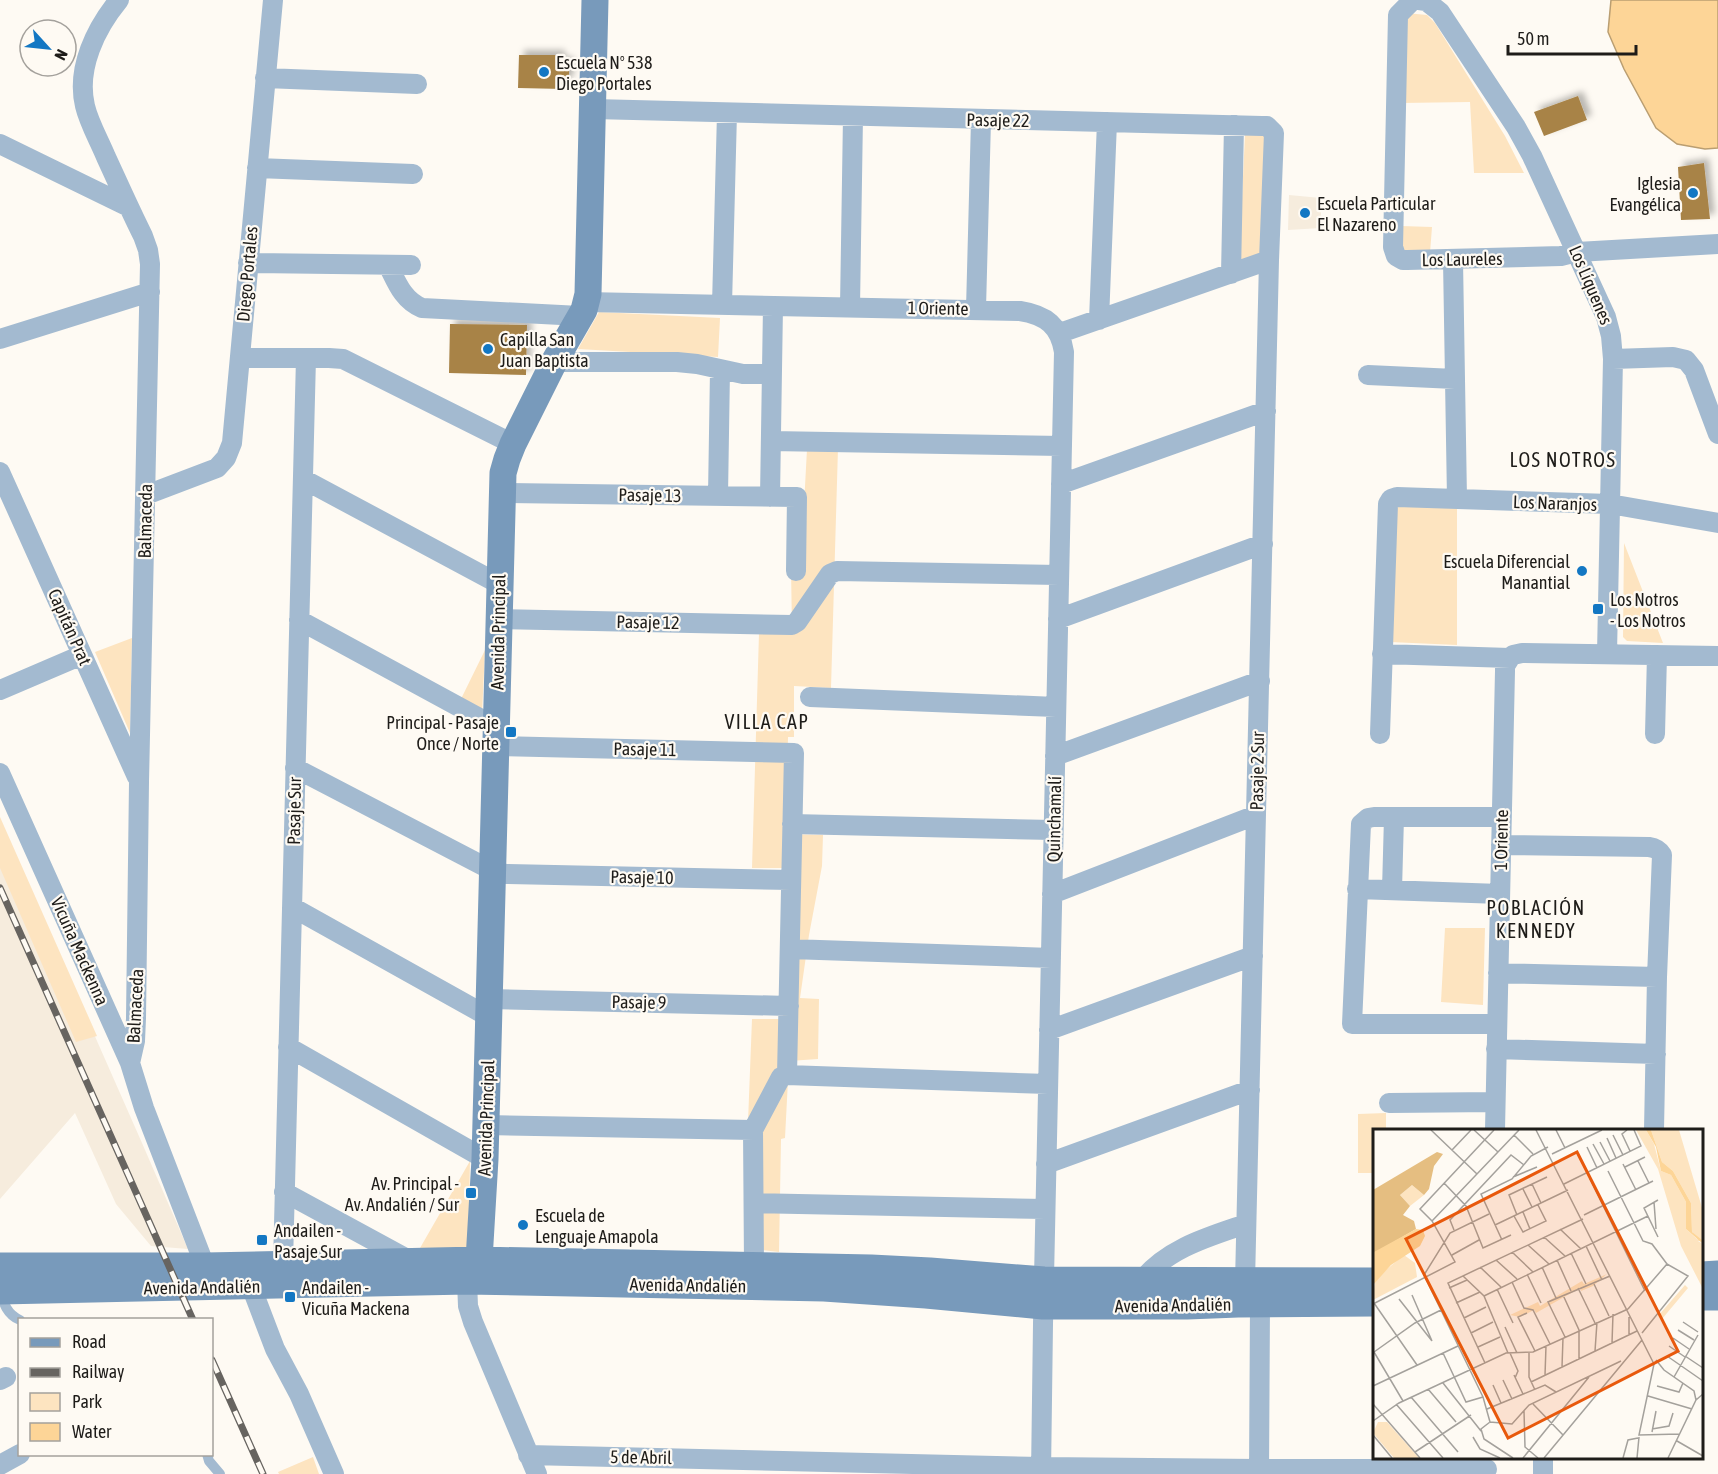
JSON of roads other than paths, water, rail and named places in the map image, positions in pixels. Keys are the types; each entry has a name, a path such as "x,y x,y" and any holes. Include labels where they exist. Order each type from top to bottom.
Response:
{"main road":[{"name":"Avenida Principal","path":"473,1271 485,1159 503,474 513,444 583,309 589,286 595,0"},
{"name":"Avenida Andalién","path":"1,1282 205,1266 412,1262 473,1271 926,1295 1043,1293 1141,1281 1373,1281"},
{"name":"Avenida Andalién","path":"1,1282 251,1286 473,1271 754,1265 930,1271 1043,1293 1187,1306 1373,1303"},
{"path":"1703,1275 1718,1274"}],"street":[{"name":"Balmaceda","path":"120,0 105,19 87,59 83,92 88,117 148,250 150,264 136,1018 135,1041 130,1064"},
{"name":"Diego Portales","path":"146,495 217,468 226,458 232,443 273,0"},
{"name":"Los Laureles","path":"1413,0 1398,15 1394,250 1396,256 1403,260 1562,256 1577,252 1718,244"},
{"name":"Los Líquenes","path":"1419,0 1426,1 1440,12 1516,127 1542,175 1606,317 1611,336 1613,359 1607,654"},
{"path":"265,78 417,84"},
{"name":"Pasaje 22","path":"593,109 1267,126 1274,133 1269,260"},
{"path":"722,305 727,113"},
{"path":"850,307 853,116"},
{"path":"976,309 981,120"},
{"path":"1099,320 1107,123"},
{"path":"1230,274 1234,125"},
{"path":"0,144 129,207"},
{"path":"257,168 413,174"},
{"path":"1060,333 1269,260"},
{"name":"Pasaje 2 Sur","path":"1245,1282 1269,260"},
{"path":"1453,260 1457,499"},
{"path":"248,263 411,266"},
{"name":"1 Oriente","path":"388,265 407,299 422,308 583,309 722,305 976,309 1029,312 1044,318 1060,333"},
{"path":"0,339 150,292"},
{"path":"770,497 773,306"},
{"name":"Quinchamalí","path":"1041,1471 1064,352 1060,333"},
{"path":"1613,359 1673,357 1686,360 1694,370 1718,434"},
{"path":"240,358 343,359 513,444"},
{"name":"Pasaje Sur","path":"283,1264 306,358"},
{"path":"554,363 676,362 743,374 771,374"},
{"path":"718,496 720,370"},
{"path":"1368,375 1455,379"},
{"path":"1061,484 1266,411"},
{"path":"771,441 1062,446"},
{"name":"Capitán Prat","path":"0,472 140,782"},
{"path":"303,478 499,584"},
{"name":"Pasaje 13","path":"502,493 797,498 796,571"},
{"name":"Los Naranjos","path":"1382,654 1388,504 1391,499 1397,497 1610,504 1718,524"},
{"path":"1058,620 1263,544"},
{"name":"Pasaje 12","path":"498,619 792,625 797,622 833,572 1059,575"},
{"path":"299,620 496,736"},
{"path":"1380,734 1382,654 1510,658 1522,653 1718,656"},
{"path":"0,690 82,655"},
{"path":"1655,734 1657,655"},
{"name":"1 Oriente","path":"1495,1129 1505,666 1510,658"},
{"path":"1055,756 1260,681"},
{"path":"810,697 1056,707"},
{"name":"Pasaje 11","path":"496,736 794,753 792,824"},
{"path":"295,768 493,871"},
{"name":"Vicuña Mackenna","path":"0,773 130,1064 144,1108 205,1266"},
{"path":"1052,894 1256,815"},
{"path":"1497,1024 1352,1024 1360,829 1364,820 1374,817 1502,817"},
{"path":"1392,890 1394,817"},
{"path":"787,1075 792,824 1053,830"},
{"path":"1501,845 1649,847 1659,851 1663,861 1657,977 1654,1129"},
{"name":"Pasaje 10","path":"493,871 506,874 791,880"},
{"path":"1357,889 1500,894"},
{"path":"292,907 489,1008"},
{"path":"790,949 1051,958"},
{"path":"1049,1030 1253,956"},
{"path":"1498,973 1657,977"},
{"name":"Pasaje 9","path":"489,1008 789,1006"},
{"path":"288,1047 485,1159"},
{"path":"1496,1049 1656,1054"},
{"path":"754,1265 753,1130 781,1077 787,1075 1048,1084"},
{"path":"1046,1164 1250,1090"},
{"path":"1389,1102 1495,1102"},
{"path":"486,1125 753,1130"},
{"path":"284,1192 412,1262"},
{"path":"754,1203 1046,1209"},
{"path":"1141,1281 1156,1265 1179,1250 1246,1224"},
{"path":"473,1271 468,1306 473,1322 537,1474"},
{"path":"251,1286 275,1349 299,1394 334,1474"},
{"path":"1259,1472 1260,1304"},
{"path":"0,1465 18,1455"},
{"name":"5 de Abril","path":"528,1455 1041,1471 1259,1472 1487,1469"}],"lane":[{"path":"1,1282 2,1300 5,1307 18,1319"},
{"path":"207,1456 220,1474"}],"water":[{"path":"1611,0 1718,0 1718,148 1705,149 1677,144 1656,128 1624,69 1608,32"}],"railway":[{"path":"0,888 192,1318"},
{"path":"213,1362 263,1474"}],"place":[{"name":"Escuela Nº 538 Diego Portales","path":"544,72"},
{"name":"Iglesia Evangélica","path":"1693,193"},
{"name":"Escuela Particular El Nazareno","path":"1305,213"},
{"name":"Capilla San Juan Baptista","path":"488,349"},
{"name":"Escuela Diferencial Manantial","path":"1582,571"},
{"name":"Los Notros - Los Notros","path":"1598,609"},
{"name":"Principal - Pasaje Once / Norte","path":"511,732"},
{"name":"Av. Principal - Av. Andalién / Sur","path":"471,1193"},
{"name":"Escuela de Lenguaje Amapola","path":"523,1225"},
{"name":"Andailen - Pasaje Sur","path":"262,1240"},
{"name":"Andailen - Vicuña Mackena","path":"290,1297"}],"district":[{"name":"LOS NOTROS","path":"1563,459"},
{"name":"VILLA CAP","path":"767,721"},
{"name":"POBLACIÓN KENNEDY","path":"1536,918"}]}
